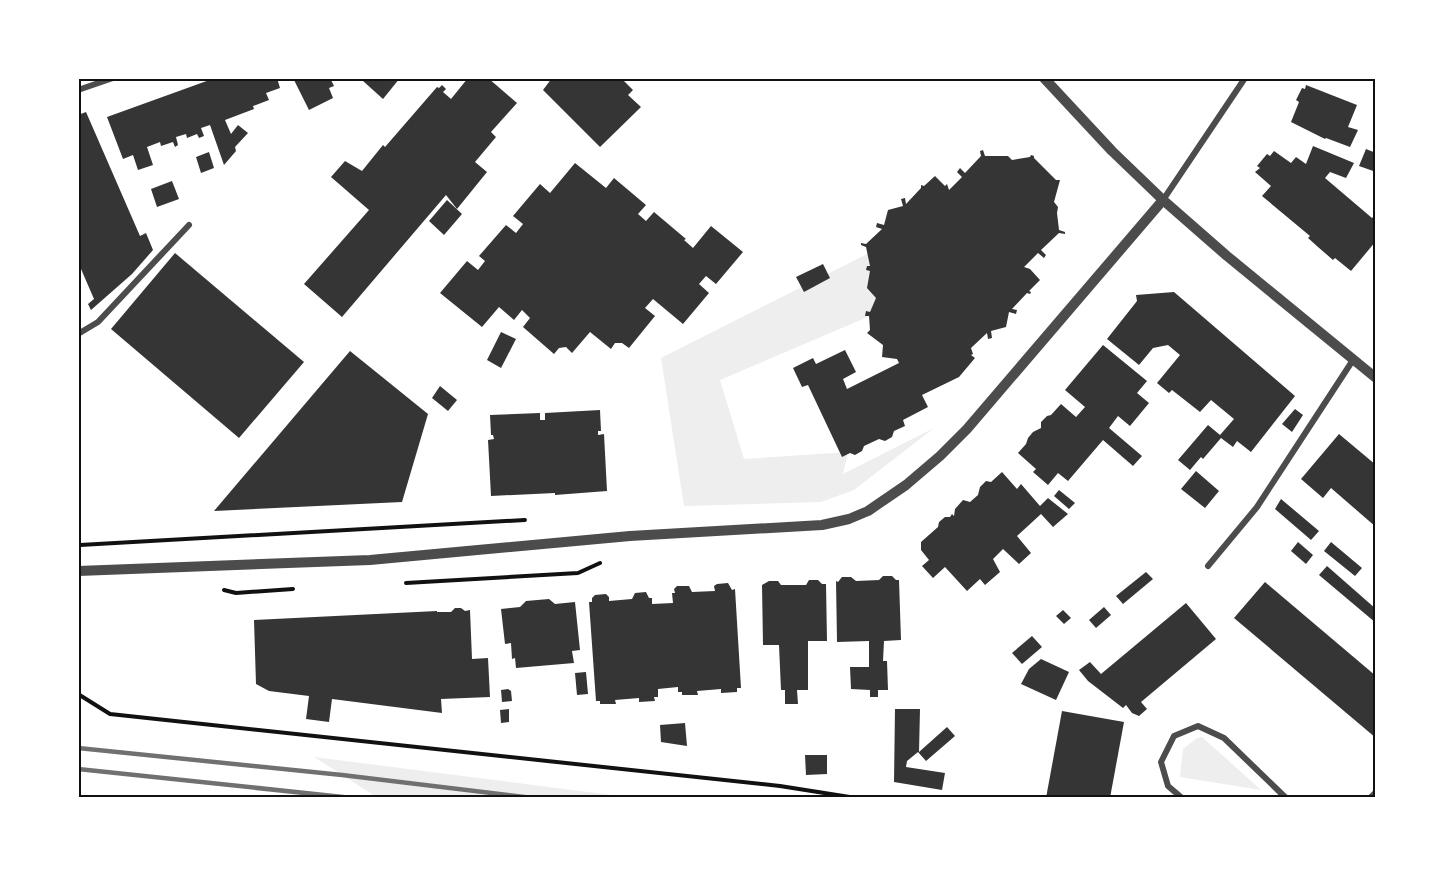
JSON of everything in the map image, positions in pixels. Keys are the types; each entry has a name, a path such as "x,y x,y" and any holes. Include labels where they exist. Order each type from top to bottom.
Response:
{"street":[{"path":"1044,78 1112,151 1163,200 1376,378"},
{"path":"78,571 370,560 630,536 822,525 849,519 868,511 906,485 960,436 1163,200 1245,78"},
{"path":"78,90 110,79"},
{"path":"78,334 98,322 189,225"},
{"path":"1208,566 1257,507 1353,360"},
{"path":"1197,726 1224,738 1287,798 1182,798 1168,786 1161,762 1174,736 1197,726"},
{"path":"1370,798 1376,792"}],"path":[{"path":"78,545 528,520"},
{"path":"398,583 578,573 605,561"},
{"path":"216,588 236,594 303,588"},
{"path":"78,694 110,714 780,786 856,798"}],"shaded area":[{"path":"877,249 896,289 870,316 720,380 744,459 848,452 843,474 934,428 854,490 821,502 684,506 661,358"},
{"path":"1202,737 1261,790 1180,777 1183,749 1197,738"},
{"path":"314,757 635,798 378,798"}],"building":[{"path":"215,78 277,78 280,88 266,93 269,100 253,106 254,109 225,120 231,134 238,125 248,133 235,147 236,151 224,165 210,125 201,128 204,136 199,138 197,134 187,138 186,134 176,137 178,145 175,147 173,142 161,146 160,142 147,147 153,165 138,170 133,155 123,159 107,117"},
{"path":"293,78 330,78 334,86 329,88 333,98 309,110"},
{"path":"366,78 400,78 383,99 363,81"},
{"path":"468,78 488,78 517,103 491,132 496,137 475,162 487,172 457,209 446,195 342,317 304,284 369,210 331,177 345,161 362,171 437,87 442,85 446,89 443,92 451,99"},
{"path":"552,78 621,78 633,90 628,95 641,107 600,147 543,90"},
{"path":"1306,85 1357,105 1348,127 1358,130 1350,147 1325,139 1291,122 1299,102 1296,100"},
{"path":"86,112 140,236 146,233 153,250 132,274 91,310 88,304 94,299 78,262 78,115"},
{"path":"1313,146 1354,163 1346,178 1330,172 1325,178 1372,218 1376,214 1376,241 1351,271 1335,258 1333,260 1308,238 1310,236 1262,196 1271,186 1255,172 1260,168 1257,166 1267,154 1270,156 1274,151 1291,163 1296,157 1306,164"},
{"path":"1366,149 1376,153 1376,172 1359,166"},
{"path":"983,150 985,156 1008,156 1012,160 1034,156 1056,180 1060,180 1054,202 1058,207 1059,230 1065,234 1059,233 1041,250 1046,255 1044,258 1038,253 1024,267 1030,269 1040,280 1029,291 1030,294 1027,293 1012,309 1017,310 1016,314 1009,312 1006,327 991,331 992,338 988,339 987,333 971,348 973,354 971,355 975,358 959,377 922,395 928,407 903,420 905,426 894,431 892,437 885,441 879,439 864,446 862,451 855,455 850,453 842,457 808,385 802,387 793,368 813,358 816,364 845,350 856,372 843,379 847,389 899,363 897,359 882,357 883,345 867,333 870,330 869,316 865,316 866,311 870,312 876,298 867,288 870,271 866,270 867,266 870,266 866,247 861,243 866,244 882,229 876,227 877,223 884,225 888,210 903,206 901,199 905,198 906,204 921,188 921,185 924,186 935,176 945,186 947,184 949,190 962,177 957,172 960,168 965,173 981,156 980,151"},
{"path":"209,152 214,168 201,173 196,157"},
{"path":"575,163 606,188 614,178 646,205 638,214 646,221 654,212 686,239 684,240 693,248 711,226 743,252 716,284 706,276 699,284 709,293 683,324 653,299 645,308 655,316 629,348 622,343 615,343 611,349 590,332 572,353 566,347 559,348 554,354 523,327 530,318 522,310 514,320 499,307 482,327 440,293 467,261 478,270 485,261 479,256 506,225 516,233 523,224 513,216 540,184 550,193"},
{"path":"172,181 179,199 157,207 151,189"},
{"path":"447,200 462,214 444,235 429,221"},
{"path":"175,253 304,362 239,438 111,329"},
{"path":"823,264 830,278 804,292 796,277"},
{"path":"1174,292 1295,396 1251,452 1237,441 1233,447 1221,438 1190,470 1178,460 1208,425 1220,435 1234,419 1211,400 1200,412 1172,390 1169,393 1157,383 1180,355 1168,345 1153,348 1139,365 1107,339 1137,301 1136,295"},
{"path":"501,332 516,339 501,368 487,360"},
{"path":"1103,345 1147,381 1137,393 1149,403 1130,426 1118,416 1109,428 1142,456 1133,466 1103,440 1068,481 1058,473 1048,485 1033,472 1036,469 1018,453 1033,432 1041,428 1041,422 1061,404 1076,417 1085,407 1065,390"},
{"path":"350,351 428,414 402,502 214,511"},
{"path":"440,386 457,400 448,411 432,398"},
{"path":"1295,409 1303,415 1292,432 1282,424"},
{"path":"600,410 601,431 598,431 598,435 604,434 607,491 491,496 488,440 494,439 491,435 490,415 540,413 540,420 545,420 545,413"},
{"path":"1339,434 1376,465 1376,527 1331,488 1323,498 1301,479"},
{"path":"1196,471 1219,491 1205,508 1181,489"},
{"path":"1002,472 1017,489 1021,484 1040,506 1048,498 1068,514 1053,527 1041,514 1017,536 1031,553 1019,564 1003,549 993,559 1000,572 985,585 980,579 967,591 945,567 933,578 922,566 929,560 921,550 921,542 938,527 939,522 945,517 950,517 952,514 954,516 955,509 963,500 970,502 978,495 980,487 986,481 991,482"},
{"path":"1059,490 1075,503 1069,509 1054,496"},
{"path":"1281,499 1319,531 1311,540 1275,509"},
{"path":"1298,542 1313,555 1306,564 1291,551"},
{"path":"1331,542 1362,568 1355,576 1324,551"},
{"path":"1327,566 1376,609 1376,623 1319,575"},
{"path":"1146,572 1153,579 1123,604 1116,596"},
{"path":"883,576 892,576 899,580 901,640 884,641 883,661 887,661 888,690 878,690 878,697 870,697 870,690 851,689 850,667 869,667 869,641 837,642 836,581 838,582 842,577 851,577 856,581 879,580"},
{"path":"809,580 818,580 826,584 827,641 808,641 808,690 797,690 798,704 785,704 785,690 781,690 779,645 763,645 762,585 769,581 778,581 781,585 806,585"},
{"path":"1265,582 1376,676 1376,738 1234,618"},
{"path":"728,583 732,590 735,589 741,688 737,688 737,692 721,693 721,689 697,691 698,695 682,695 682,692 678,692 678,687 658,689 658,697 654,697 655,701 639,702 639,698 615,700 616,704 600,704 600,701 596,701 589,602 592,602 595,595 606,594 609,601 632,599 635,593 646,592 649,598 652,598 652,604 673,603 672,593 675,593 674,589 677,586 689,586 692,592 715,591 714,586 717,584"},
{"path":"549,599 555,604 575,602 580,650 572,651 574,663 516,668 515,658 512,659 511,643 505,644 501,609 520,607 526,601"},
{"path":"1186,603 1216,639 1141,702 1147,709 1139,716 1132,713 1126,705 1123,708 1088,681 1079,670 1090,662 1101,674"},
{"path":"1104,607 1111,615 1096,628 1089,620"},
{"path":"455,608 470,610 472,659 488,658 490,697 441,699 442,713 332,699 329,722 306,719 309,696 269,691 256,684 254,620 451,612"},
{"path":"1063,610 1071,618 1064,624 1056,616"},
{"path":"1032,636 1042,647 1022,664 1012,653"},
{"path":"1041,659 1069,672 1056,700 1021,684 1029,669"},
{"path":"586,672 588,694 577,695 575,673"},
{"path":"501,690 511,691 512,701 502,702"},
{"path":"509,709 509,722 501,723 500,710"},
{"path":"895,709 920,709 919,752 947,727 955,736 926,761 918,752 907,761 906,767 945,773 942,790 894,782"},
{"path":"1062,711 1124,722 1110,798 1046,798"},
{"path":"685,723 687,746 661,742 660,725"},
{"path":"805,755 827,755 827,774 806,775"}],"railway":[{"path":"78,748 342,775 532,798"},
{"path":"78,769 352,798"}]}
